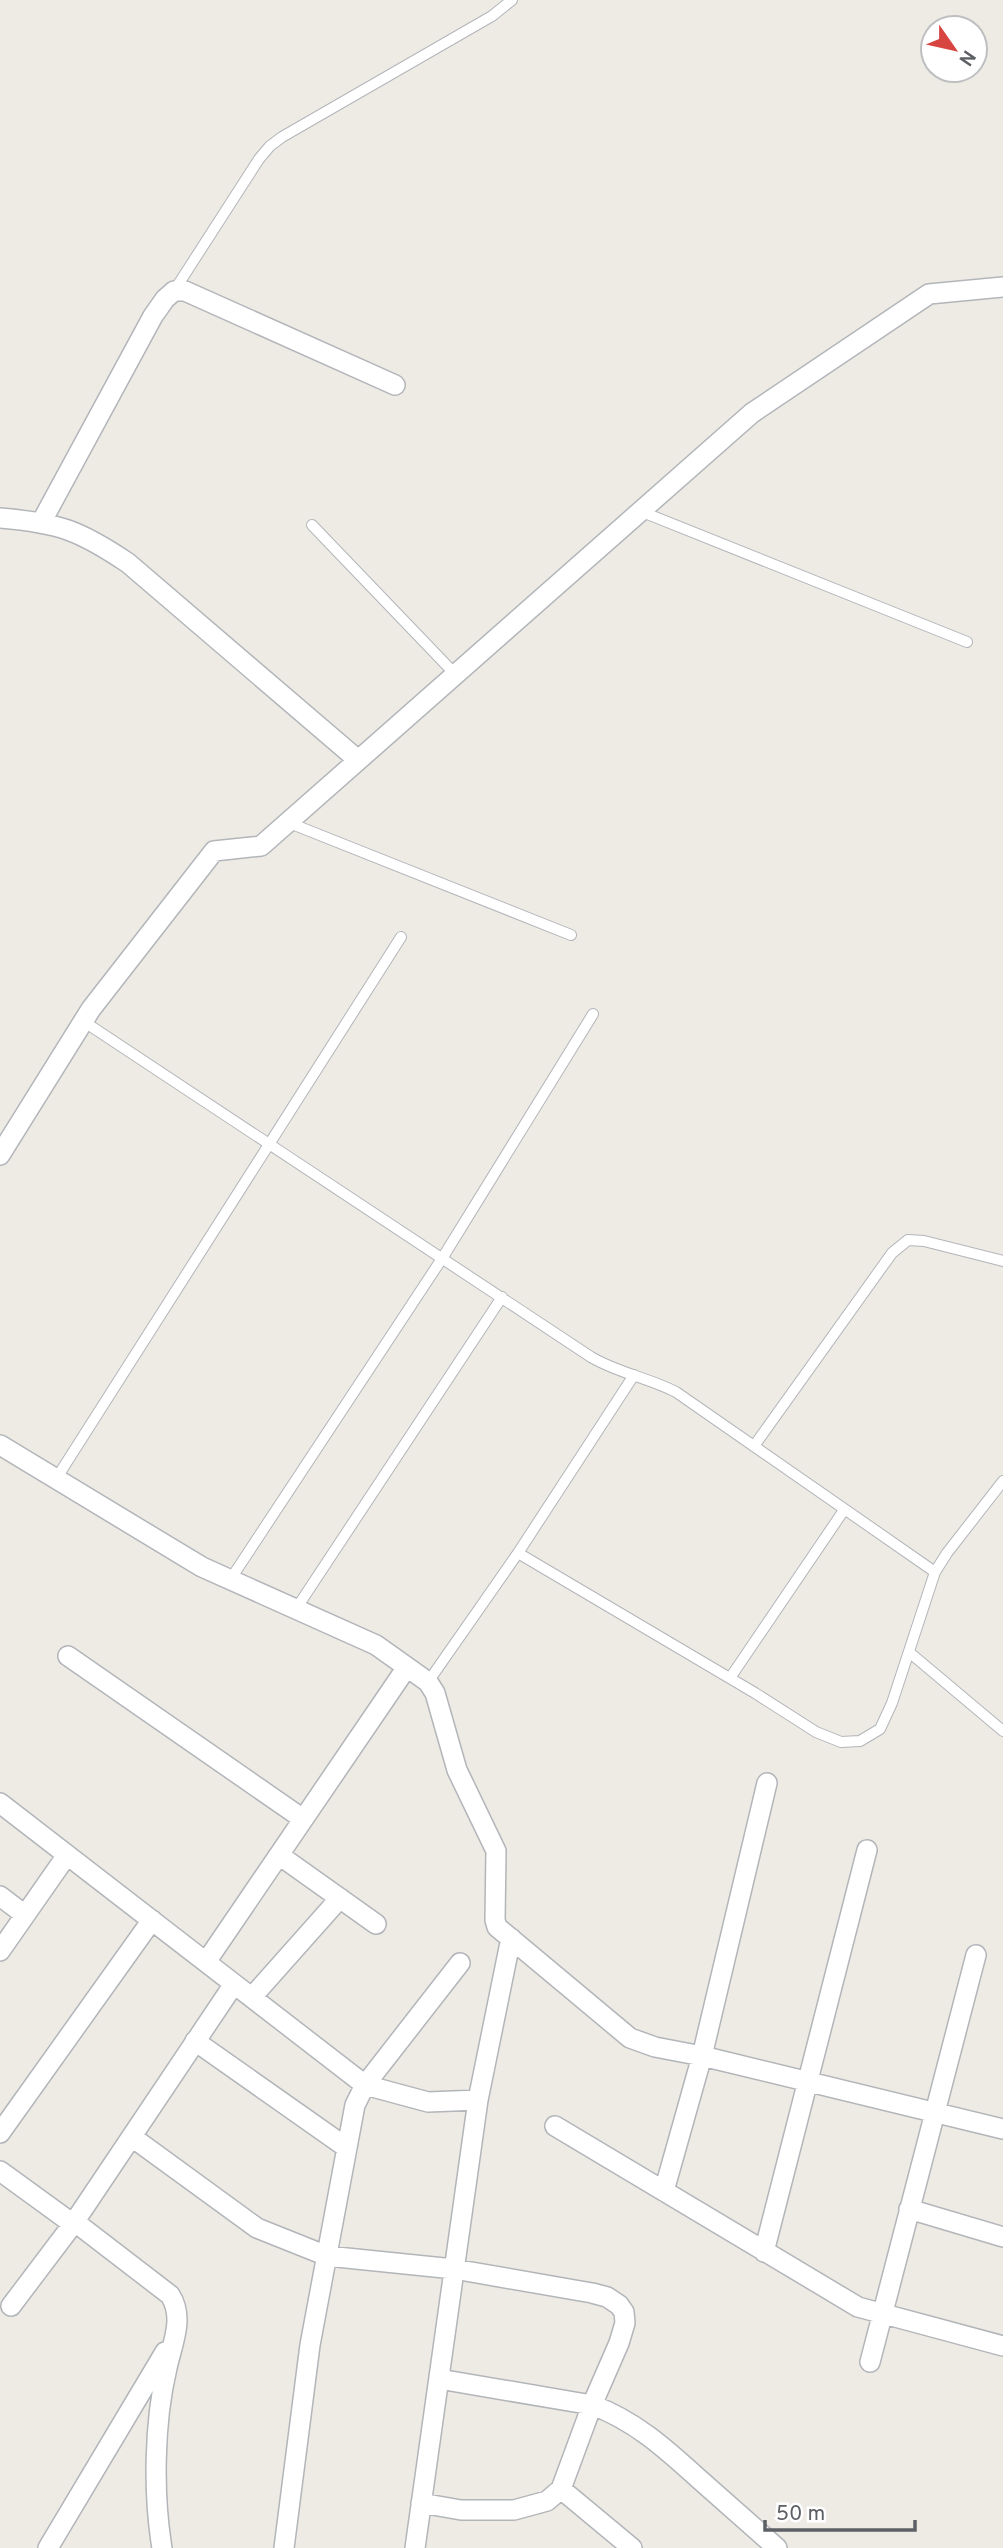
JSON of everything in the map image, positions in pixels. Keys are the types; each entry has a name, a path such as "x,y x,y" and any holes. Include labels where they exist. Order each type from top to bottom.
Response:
{"street":[{"path":"0,1155 83,1021 214,851 261,846 752,413 929,294 1003,287"},
{"path":"42,521 153,316 174,291 185,291 395,385"},
{"path":"0,518 42,521 86,536 128,563 358,760"},
{"path":"0,1445 202,1567 376,1645 428,1682 435,1693 457,1769 496,1851 497,1927 630,2038 655,2048 702,2056 1003,2129"},
{"path":"68,1656 303,1819"},
{"path":"206,1962 407,1667"},
{"path":"664,2191 702,2056 767,1783"},
{"path":"0,1803 365,2085 428,2102 478,2100"},
{"path":"764,2252 867,1850"},
{"path":"0,1951 67,1854"},
{"path":"279,1855 376,1924"},
{"path":"0,1896 25,1915"},
{"path":"252,1997 340,1898"},
{"path":"0,2133 152,1920"},
{"path":"415,2548 478,2100 511,1938"},
{"path":"870,2362 976,1955"},
{"path":"284,2548 310,2345 355,2105 365,2085 460,1963"},
{"path":"11,2306 74,2223 234,1984"},
{"path":"195,2041 347,2148"},
{"path":"555,2126 858,2307 1003,2346"},
{"path":"132,2137 257,2228 327,2256 454,2269 592,2293 607,2297 619,2305 624,2312 625,2323 619,2343 592,2404 561,2489 547,2501 514,2510 461,2510 421,2503"},
{"path":"0,2171 170,2295 177,2306 178,2323 162,2394 160,2417 156,2494 162,2548"},
{"path":"909,2209 1003,2237"},
{"path":"48,2548 175,2336"},
{"path":"439,2379 592,2404 611,2412 660,2444 777,2548"},
{"path":"561,2489 632,2548"}],"lane":[{"path":"174,291 270,146 492,16 512,0"},
{"path":"639,511 967,642"},
{"path":"312,525 455,674"},
{"path":"287,822 571,935"},
{"path":"56,1479 401,937"},
{"path":"230,1580 443,1257 593,1014"},
{"path":"83,1021 591,1357 676,1392 935,1572"},
{"path":"754,1446 892,1253 908,1240 924,1241 1003,1261"},
{"path":"296,1609 502,1297"},
{"path":"428,1682 518,1553 634,1375"},
{"path":"518,1553 816,1732 841,1742 860,1741 880,1729 892,1703 935,1572 1003,1481"},
{"path":"730,1678 845,1510"},
{"path":"909,1652 1003,1731"}]}
